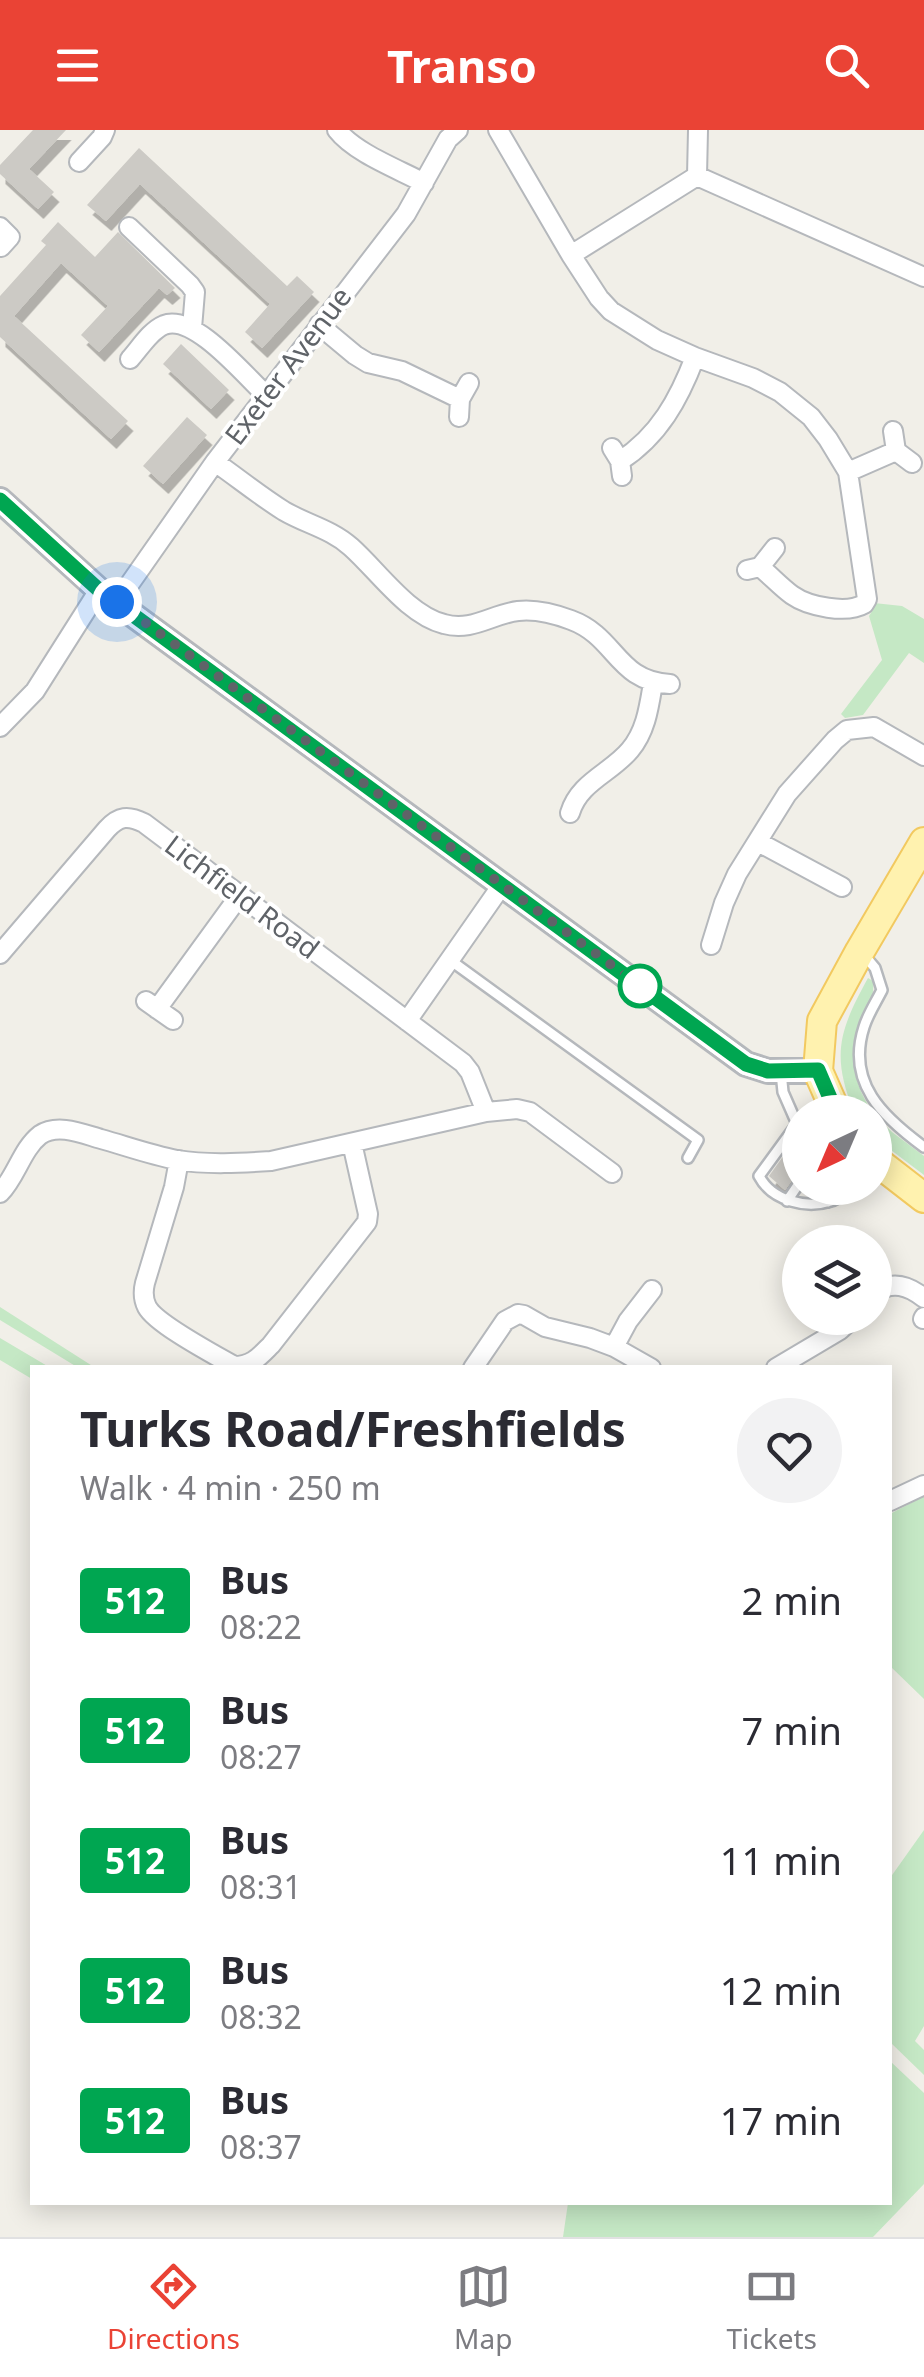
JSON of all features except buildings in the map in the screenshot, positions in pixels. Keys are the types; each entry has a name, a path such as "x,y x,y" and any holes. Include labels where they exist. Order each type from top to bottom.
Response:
{"main road":[{"path":"829,1095 818,1070 822,1021 924,842"},
{"path":"892,1176 924,1198"}],"street":[{"path":"79,162 105,130"},
{"path":"337,130 358,148 424,184"},
{"name":"Exeter Avenue","path":"0,727 35,691 406,214 448,139 458,130"},
{"path":"498,130 571,255 611,310 657,340 780,392 796,403 828,439 848,472 867,599 854,608 804,602 754,569 775,548"},
{"path":"697,176 698,130"},
{"path":"571,255 697,176"},
{"path":"697,176 924,277"},
{"path":"0,227 10,237 1,247"},
{"path":"129,227 194,292 192,328"},
{"path":"130,359 151,335 166,325 182,324 192,328 266,395"},
{"path":"319,325 368,363 402,371 463,400"},
{"path":"618,462 642,446 665,420 683,390 695,357"},
{"path":"892,431 896,451 912,463"},
{"path":"848,472 896,451"},
{"path":"215,462 284,511 340,538 424,616 440,624 475,625 520,610 569,619 598,635 638,678 662,684 633,747 568,801"},
{"path":"0,500 108,596 746,1064 768,1071 818,1070"},
{"path":"710,944 711,919 737,874 787,794 834,740 847,730 874,727 924,756"},
{"name":"Lichfield Road","path":"0,954 107,828 124,817 133,817 463,1063 486,1112"},
{"path":"758,842 816,880 842,887"},
{"path":"407,1021 502,885"},
{"path":"159,1010 240,895"},
{"path":"0,1193 32,1144 49,1130 78,1132 179,1160 246,1163 352,1144 486,1112 517,1109 530,1112 612,1173"},
{"path":"248,1365 270,1345 364,1228 368,1214 352,1144"},
{"path":"179,1160 145,1283 146,1306 160,1320 232,1365"},
{"path":"892,1286 912,1289 924,1298"},
{"path":"614,1347 628,1320 654,1288"},
{"path":"475,1365 505,1321 518,1314 614,1347 647,1365"},
{"path":"781,1365 832,1335"},
{"path":"892,1500 924,1484"}],"lane":[{"path":"860,951 875,968 882,990 864,1025 859,1048 867,1090 881,1112 924,1147"},
{"path":"450,960 698,1140 688,1158"},
{"path":"782,1071 784,1095"},
{"path":"782,1147 759,1176 782,1198"}],"green space":[{"path":"874,603 902,606 924,619 924,663 909,653 863,715 845,718 841,714 882,660 869,616"},
{"path":"868,978 873,981 871,1001 855,1043 854,1067 863,1095 848,1095 842,1074 841,1044 850,1013"},
{"path":"892,1132 924,1156 924,1175 892,1151"},
{"path":"0,1307 91,1365 74,1365 0,1320"},
{"path":"0,1338 46,1365 30,1365 30,1378 0,1360"},
{"path":"924,1496 924,1699 892,1668 892,1513"},
{"path":"924,1830 924,2026 915,2041 924,2050 924,2075 892,2044 892,1875"},
{"path":"892,2063 924,2093 924,2184 873,2237 563,2237 568,2205 892,2205"}],"bus line":[{"name":"512","path":"0,500 99,590 746,1064 768,1071 818,1070 828,1095"}],"route":[{"path":"117,602 644,989 640,986"}]}
